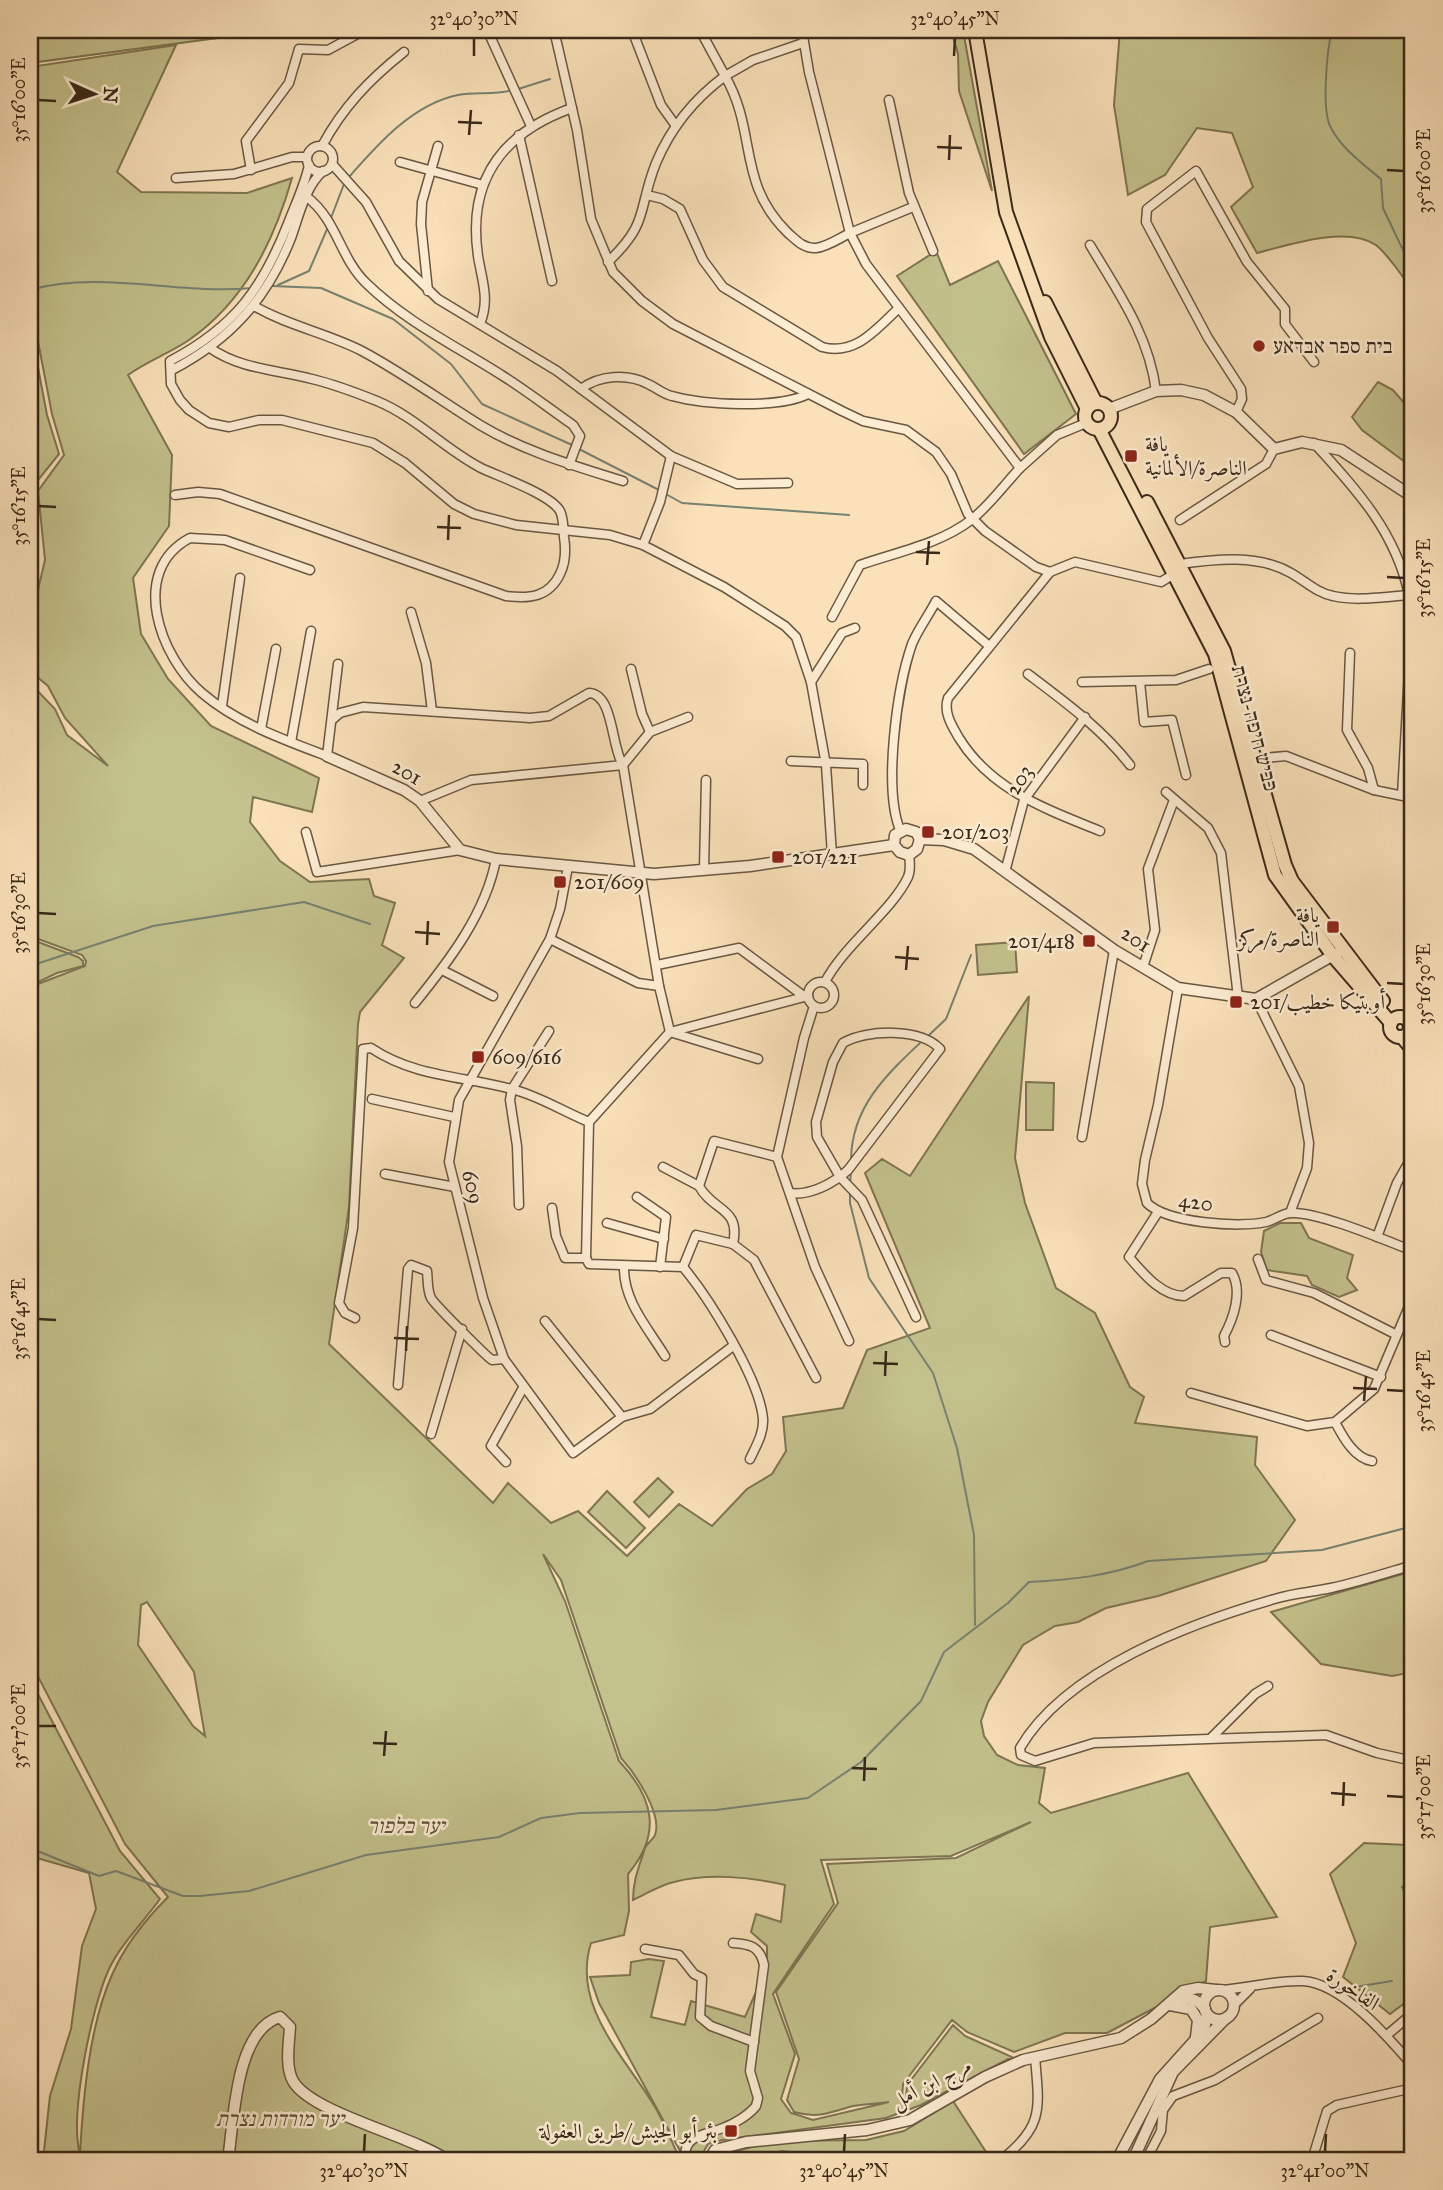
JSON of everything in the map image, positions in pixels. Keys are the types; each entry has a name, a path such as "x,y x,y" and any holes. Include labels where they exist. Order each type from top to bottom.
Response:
{"highway":[{"path":"975,30 1006,212 1051,337 1092,406 1109,410 1111,417 1103,427 1086,423 1092,406"},
{"name":"כביש חיפה-נצרת","path":"1103,427 1177,569 1224,651 1253,762 1285,865 1338,953 1405,1026 1413,1050"}],"street":[{"path":"554,30 572,108 591,219 613,272 642,301 673,324 855,418 896,426 921,439 944,460 963,506 973,519 1036,567 1050,572"},
{"path":"632,30 661,105 676,127"},
{"path":"700,30 739,105 758,195 767,209 805,247 815,248 913,207"},
{"path":"802,30 842,210 850,233 866,264 1020,468"},
{"path":"251,170 246,141 289,83 299,49 328,50 363,31"},
{"path":"490,36 531,127"},
{"path":"608,262 636,232 656,163 692,103 725,76 753,60 803,43"},
{"path":"322,146 336,120 357,93 404,52"},
{"path":"889,100 913,207 933,251"},
{"path":"480,324 486,295 478,256 476,221 483,185 503,151 519,135 572,108"},
{"path":"519,135 552,281"},
{"path":"273,269 308,161 314,147 322,146 332,153 332,164 366,202 399,261 428,291 581,389 671,456 737,484 788,482"},
{"path":"428,291 421,224 422,202 438,146"},
{"path":"176,178 251,170 292,156 308,161 316,171 323,171"},
{"path":"400,162 483,185"},
{"path":"171,365 210,348 237,327 273,269 307,197 323,171 332,164"},
{"path":"1236,412 1241,399 1241,389 1208,338 1146,222 1147,209 1196,170 1247,262 1285,309 1286,324 1314,362"},
{"path":"647,195 663,199 680,209 703,260 723,287 822,347 838,350 856,345 899,308"},
{"path":"307,197 327,215 356,273 381,296 436,337 503,376 573,425 580,436 569,465"},
{"path":"1090,245 1143,334 1152,363 1156,391"},
{"path":"255,301 278,319 359,350 481,425 569,465 623,481"},
{"path":"171,365 255,301"},
{"path":"175,495 198,492 220,494 506,596 537,596 549,590 557,580 566,554 559,509 547,500 479,467 401,413 313,379 246,365 223,357 210,348"},
{"path":"171,365 171,384 180,400 189,410 209,423 229,427 259,420 282,420 354,437 388,450 439,493 474,514 507,523 610,535 643,545 724,587 785,626 796,637 811,682 826,765 832,856"},
{"path":"581,389 591,382 628,377 673,396 697,400 790,400 808,394"},
{"path":"1109,410 1156,391 1181,390 1203,395 1236,412 1274,449"},
{"path":"832,617 860,565 936,540 973,519 1020,468 1057,435 1086,423"},
{"path":"1274,449 1313,442 1353,456 1413,498"},
{"path":"1100,831 1024,800 970,755 946,711 947,698 1050,572 1075,562 1161,582 1177,569 1218,560 1262,563 1290,572 1329,596 1372,598 1411,595 1383,525 1357,489 1313,442"},
{"path":"1180,520 1266,464 1274,449"},
{"path":"643,545 660,502 671,456"},
{"name":"201","path":"310,570 225,540 190,538 168,554 154,587 163,632 187,678 222,706 261,729 362,769 420,801 460,850"},
{"path":"222,706 240,578"},
{"path":"900,831 894,805 896,712 913,642 936,601 988,645"},
{"path":"411,612 426,663 432,710"},
{"path":"811,682 842,633 855,628"},
{"path":"291,743 311,631"},
{"path":"1402,795 1411,637"},
{"path":"261,729 275,649"},
{"path":"1350,653 1347,730 1367,768 1374,790"},
{"path":"327,755 338,664"},
{"path":"631,669 642,714 650,732"},
{"path":"1082,682 1177,680 1209,669"},
{"path":"1028,674 1085,717 1111,741 1130,765"},
{"path":"1140,681 1144,722 1172,720 1186,775"},
{"path":"333,719 340,713 363,707 432,710 508,718 539,717 549,716 589,693 602,699 611,722 618,758 624,765 659,986 670,1032"},
{"path":"420,801 471,780 624,765 650,732 688,717"},
{"name":"203","path":"1005,872 1024,800 1085,717"},
{"path":"1262,758 1286,756 1374,790 1413,798"},
{"path":"791,761 826,765 863,764 863,785"},
{"path":"704,869 706,780"},
{"path":"1166,792 1208,828 1221,853 1238,997"},
{"path":"1143,967 1154,930 1148,869 1174,800"},
{"path":"912,830 920,839 917,849 908,855 900,852 894,845 895,835 900,831 912,830"},
{"path":"306,832 317,872 460,850 496,859 642,874 832,856 894,845"},
{"name":"201","path":"920,839 944,840 966,846 1064,911 1114,950 1178,988 1255,999"},
{"path":"825,982 838,960 901,888 910,869 908,855"},
{"path":"415,1003 442,970 489,891 496,859"},
{"name":"609","path":"568,867 556,925 550,939 467,1082 454,1117 449,1162 483,1298 504,1359 523,1388 573,1453 622,1417"},
{"path":"550,939 638,983 659,986"},
{"path":"586,1258 589,1122 670,1032 807,997 813,985 825,982 832,986 834,998 826,1007 814,1006 807,997 739,948 657,965"},
{"path":"1082,1137 1114,950"},
{"path":"1338,953 1255,999 1299,1086 1309,1143 1307,1168 1290,1213 1377,1237 1413,1251"},
{"path":"442,970 493,996"},
{"name":"420","path":"1178,988 1142,1184 1147,1203 1158,1212 1216,1223 1263,1223 1290,1213"},
{"path":"814,1006 776,1157 815,1267 849,1342"},
{"path":"519,1205 517,1146 509,1100 512,1089 548,1031"},
{"path":"670,1032 758,1059"},
{"path":"790,1193 809,1192 840,1177 940,1049 935,1044 923,1038 868,1033 854,1036 836,1051 816,1122 820,1145 840,1177 862,1200 916,1317"},
{"path":"355,1318 345,1313 339,1303 353,1228 363,1049 371,1048 385,1057 467,1082 512,1089 589,1122"},
{"path":"372,1099 454,1117"},
{"path":"699,1186 714,1141 776,1157"},
{"path":"1377,1237 1397,1183 1413,1155"},
{"path":"663,1167 699,1186 732,1217 735,1224 733,1244"},
{"path":"385,1174 455,1187"},
{"path":"637,1197 666,1217 660,1267"},
{"path":"552,1208 556,1236 565,1258 586,1258 594,1266 683,1267"},
{"path":"1158,1212 1129,1257 1164,1292 1177,1296 1184,1296 1221,1273 1232,1273 1237,1286 1234,1317 1224,1336 1226,1342"},
{"path":"607,1223 664,1239"},
{"path":"683,1267 696,1235 733,1244 754,1260 816,1378"},
{"path":"1258,1259 1266,1280 1314,1293 1395,1334"},
{"path":"398,1385 408,1269 411,1265 427,1271 430,1295 484,1356 492,1360 504,1359"},
{"path":"624,1266 625,1287 632,1303 665,1356"},
{"path":"683,1267 701,1289 752,1381 763,1421 750,1459"},
{"path":"1191,1393 1307,1426 1335,1422 1365,1398 1381,1377 1395,1334 1413,1297"},
{"path":"545,1321 622,1417 650,1409 733,1346"},
{"path":"431,1434 462,1329"},
{"path":"1271,1335 1381,1377"},
{"path":"506,1462 491,1446 523,1388"},
{"path":"1335,1422 1345,1440 1363,1460 1372,1461"},
{"path":"1413,1565 1330,1588 1280,1597 1215,1618 1149,1647 1087,1678 1050,1708 1020,1748 1021,1755 1035,1761 1094,1743 1326,1735 1377,1753 1413,1761"},
{"path":"1212,1737 1255,1694 1268,1686"},
{"path":"686,2160 688,2144 693,2138 724,2128 756,2106 758,2098 750,2071 764,1965 758,1950 750,1944 733,1943"},
{"path":"645,1949 678,1955 694,1974 702,1978 700,2017 712,2026 754,2042"},
{"name":"الفاخورة","path":"1218,1990 1313,1982 1341,1998 1387,2035 1413,2066"},
{"path":"1133,2160 1143,2144 1173,2072 1227,2017 1242,1994 1255,1986"},
{"name":"مرج ابن أمل","path":"709,2160 715,2150 746,2142 867,2130 910,2120 985,2077 1035,2057 1110,2042 1136,2030 1189,1989 1218,1990"},
{"path":"1117,2160 1160,2079 1204,2030 1207,1996 1218,1990 1229,1994 1233,2006"},
{"path":"1167,2006 1190,1998 1200,2002 1206,2011 1217,2019 1227,2017"},
{"path":"1167,2006 1184,2006 1196,2015 1199,2028 1192,2044"},
{"path":"1387,2035 1413,2013"},
{"path":"228,2160 240,2079 248,2052 265,2024 280,2017 290,2027 289,2073 299,2090 321,2103 447,2160"},
{"path":"1146,2160 1161,2131 1163,2110 1173,2096 1215,2080 1318,2018"},
{"path":"1001,2160 1018,2147 1039,2111 1035,2057"},
{"path":"1312,2160 1327,2111 1337,2105 1413,2088"},
{"path":"1392,2160 1405,2159"},
{"path":"774,2160 794,2160"}],"green space":[{"path":"30,30 332,30 274,35 247,32 30,63"},
{"path":"951,30 963,30 992,191 959,91 958,54"},
{"path":"1120,30 1413,30 1413,293 1385,254 1364,239 1317,239 1257,253 1231,207 1253,187 1232,133 1197,128 1165,175 1128,195 1114,105"},
{"path":"176,45 117,172 141,192 247,193 292,178 266,247 255,268 226,307 189,340 128,375 172,455 169,526 133,578 141,634 168,679 211,726 319,778 312,812 253,797 250,822 280,861 310,882 369,879 374,896 395,903 382,945 404,958 360,1012 358,1024 349,1207 329,1344 493,1503 508,1483 551,1523 578,1511 627,1556 679,1504 712,1526 747,1489 772,1474 786,1451 783,1417 843,1408 867,1350 930,1328 865,1173 882,1159 910,1176 1029,996 1015,1158 1025,1203 1056,1288 1095,1313 1130,1387 1144,1397 1135,1423 1257,1437 1255,1465 1295,1520 1266,1561 1158,1596 1106,1608 1078,1622 1055,1626 1023,1645 988,1702 981,1721 984,1736 997,1755 1018,1765 1045,1768 1039,1803 1051,1813 1188,1773 1277,1917 1210,1927 1206,1981 1107,2033 1065,2033 1014,2052 967,2032 952,2020 903,2084 902,2099 906,2098 907,2085 953,2025 965,2036 1012,2057 921,2105 886,2118 722,2140 708,2144 699,2160 685,2160 599,2003 590,1977 630,1975 631,1962 649,1959 664,1961 651,2017 685,2025 691,2001 745,2017 767,1967 767,1946 751,1932 756,1914 781,1922 785,1885 744,1878 687,1879 658,1887 633,1900 635,1880 645,1848 655,1835 655,1816 640,1783 621,1758 561,1580 543,1554 565,1601 619,1761 640,1789 649,1816 646,1845 628,1874 629,1911 624,1935 591,1943 587,1966 588,1988 604,2030 655,2107 680,2160 43,2160 50,2096 71,2029 82,1946 96,1909 89,1873 30,1856 30,1727 35,1698 30,1695 30,1679 120,1851 160,1899 120,1951 102,1986 89,2033 80,2088 77,2137 80,2154 88,2063 104,1995 129,1944 168,1897 125,1844 30,1661 30,987 85,966 86,961 82,955 30,936 30,683 55,709 67,735 108,766 65,718 48,686 30,671 30,624 45,560 38,491 64,455 52,414 30,300 30,67","holes":["147,1602 194,1672 205,1736 193,1726 138,1645 141,1605","1031,1822 956,1858 827,1864 838,1903 776,1992 799,2059 787,2100 794,2112 815,2115 854,2106 889,2102 813,2120 791,2113 781,2099 795,2054 773,1994 834,1904 821,1860 951,1856"]},
{"path":"936,251 950,285 998,261 1076,414 1024,454 897,276"},
{"path":"30,325 47,415 59,454 34,485 33,524 37,563 30,600"},
{"path":"1378,382 1393,390 1413,413 1413,468 1362,430 1352,417"},
{"path":"30,939 78,957 83,961 83,966 57,973 30,986 30,970 34,958 30,957"},
{"path":"1015,942 1017,972 978,975 976,945"},
{"path":"1026,1082 1054,1083 1053,1130 1026,1130"},
{"path":"1280,1223 1301,1223 1309,1238 1353,1255 1347,1278 1357,1290 1339,1297 1312,1285 1307,1276 1267,1270 1261,1252 1264,1231"},
{"path":"658,1478 673,1492 649,1517 634,1502"},
{"path":"607,1491 645,1528 626,1548 588,1512"},
{"path":"1413,1571 1413,1672 1392,1676 1321,1664 1271,1612"},
{"path":"1364,1843 1408,1845 1413,1849 1413,1879 1402,1887 1413,1911 1413,1997 1390,2014 1343,1977 1356,1943 1330,1874"},
{"path":"953,2101 988,2155 984,2160 805,2160 798,2155 782,2151 738,2160 719,2160 717,2156 776,2141 866,2140 904,2131"}],"waterway":[{"path":"1332,30 1326,80 1328,120 1347,149 1381,179 1383,208 1413,271"},
{"path":"518,89 550,79"},
{"path":"349,177 384,139 426,107 458,95 513,90"},
{"path":"331,218 344,184"},
{"path":"278,285 309,271 328,227"},
{"path":"30,290 84,282 252,288"},
{"path":"272,286 321,288 393,319 451,364 482,404 572,445"},
{"path":"577,448 659,490"},
{"path":"664,493 682,503 849,515"},
{"path":"30,966 153,926 304,902 370,924"},
{"path":"928,1036 946,1019 971,955"},
{"path":"851,1159 857,1123 864,1108 895,1067 921,1042"},
{"path":"850,1184 851,1172"},
{"path":"850,1193 850,1203 869,1278 933,1373 957,1448 974,1535 975,1625"},
{"path":"30,1848 99,1876 116,1871 183,1896 200,1896 249,1891 366,1855 499,1837 541,1818 580,1813 716,1810 808,1798 861,1762 921,1701 944,1652 1008,1603 1029,1582 1089,1576 1148,1561 1322,1550 1413,1526"},
{"path":"1355,1987 1392,1981"}],"place":[{"name":"בית ספר אבדאע","path":"1259,346"},
{"name":"يافة الناصرة/الألمانية","path":"1131,456"},
{"name":"201/203","path":"928,832"},
{"name":"201/221","path":"778,857"},
{"name":"201/609","path":"560,882"},
{"name":"يافة الناصرة/مركز","path":"1333,927"},
{"name":"201/418","path":"1089,941"},
{"name":"أوبتيكا خطيب/201","path":"1236,1002"},
{"name":"609/616","path":"478,1057"},
{"name":"بئر أبو الجيش/طريق العفولة","path":"731,2131"}],"park label":[{"name":"יער בלפור","path":"406,1826"},
{"name":"יער מורדות נצרת","path":"280,2119"}]}
